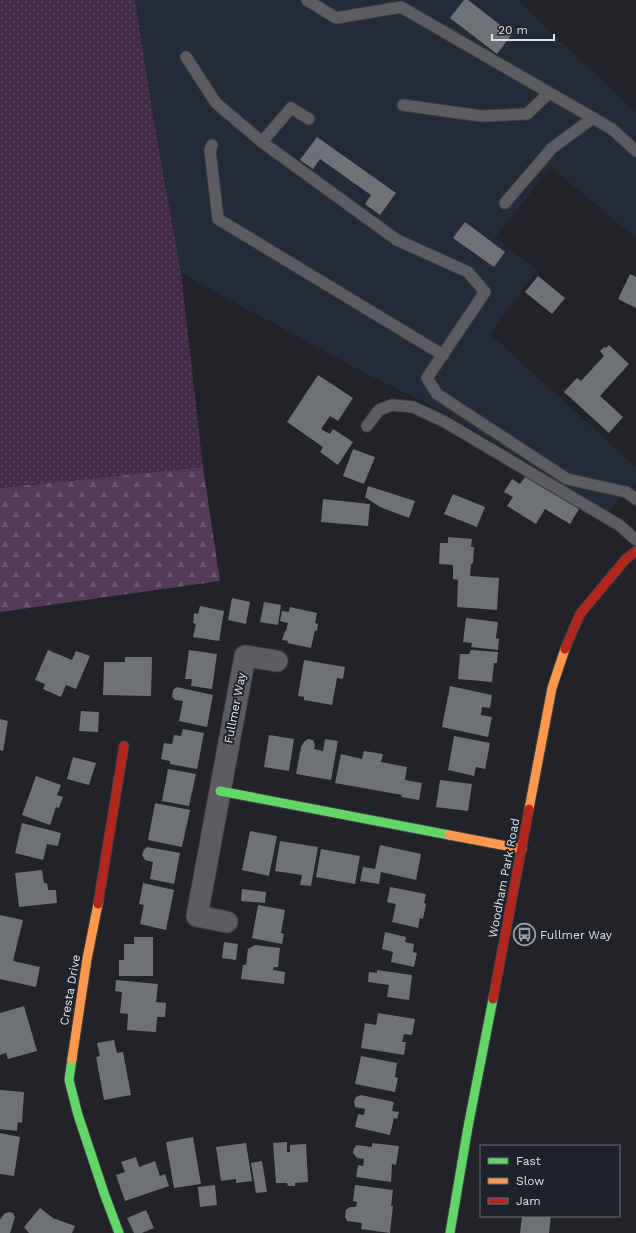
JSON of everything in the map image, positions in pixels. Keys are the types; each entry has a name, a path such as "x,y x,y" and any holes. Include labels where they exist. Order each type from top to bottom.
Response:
{"street":[{"name":"Woodham Park Road","path":"450,1233 468,1126 552,688 563,654 580,614 625,560 636,551"},
{"name":"Fullmer Way","path":"226,922 197,916 245,656 277,661"},
{"name":"Cresta Drive","path":"119,1233 80,1122 69,1080 74,1038 87,959 102,880 124,746"},
{"path":"220,791 522,849"}],"lane":[{"path":"307,0 336,18 401,7 612,129 636,151"},
{"path":"186,57 216,103 262,142 397,240 468,272 485,292 427,378 437,394 567,479 626,492 636,500"},
{"path":"403,105 481,116 527,114 549,93"},
{"path":"262,142 291,108 309,119"},
{"path":"505,203 552,148 593,118"},
{"path":"212,145 210,150 218,219 443,355"},
{"path":"368,426 379,410 392,405 413,407 444,422 619,525 636,540"}],"shaded area":[{"path":"0,0 135,0 153,116 181,273 203,467 0,488"},
{"path":"135,0 517,0 636,112 636,238 551,167 495,238 537,270 490,334 636,467 636,483 609,511 435,407 368,375 181,273 153,116"}],"green space":[{"path":"203,467 220,581 0,612 0,488"}],"building":[{"path":"464,0 468,0 512,34 497,54 450,18"},
{"path":"317,137 396,193 380,215 365,204 371,195 320,159 313,169 300,160"},
{"path":"465,222 505,252 494,267 453,238"},
{"path":"630,274 636,277 636,308 618,299"},
{"path":"538,276 565,298 552,314 525,292"},
{"path":"609,345 629,364 600,396 623,417 609,433 564,392 577,378 581,381 604,356 600,351"},
{"path":"318,375 353,398 338,421 330,416 321,429 330,434 333,429 353,442 338,465 320,452 323,447 287,422"},
{"path":"353,449 375,457 364,484 343,476"},
{"path":"525,477 579,509 570,524 545,509 536,524 507,506 513,497 504,492 512,479 520,484"},
{"path":"368,486 415,501 409,518 380,507 365,497"},
{"path":"453,494 485,507 477,527 444,514"},
{"path":"323,499 370,504 368,526 321,522"},
{"path":"448,537 472,539 471,547 474,547 470,576 499,578 497,610 457,607 458,580 453,579 453,565 439,564 440,543 448,543"},
{"path":"232,598 250,602 246,624 228,620"},
{"path":"264,602 281,605 278,625 260,622"},
{"path":"200,606 224,611 219,641 193,637 196,624 193,623 194,613 198,614"},
{"path":"290,607 317,613 315,623 318,624 317,631 315,630 311,648 287,643 288,641 282,640 288,623 280,621 282,611 289,612"},
{"path":"466,618 498,622 496,638 499,639 498,650 471,647 472,643 463,642"},
{"path":"48,650 72,660 76,651 90,656 76,689 66,685 61,697 43,689 45,684 35,680"},
{"path":"189,650 217,654 212,689 191,686 192,679 185,679"},
{"path":"471,650 498,652 497,663 494,663 492,682 458,679 460,654 469,654"},
{"path":"125,657 152,657 151,696 103,695 104,662 125,662"},
{"path":"304,660 345,667 343,679 337,678 332,705 304,700 304,697 298,696"},
{"path":"450,686 492,695 490,708 482,707 481,715 492,717 488,737 442,727"},
{"path":"177,687 213,695 207,727 179,721 183,701 175,700 172,696 173,690"},
{"path":"81,711 99,712 98,732 79,731"},
{"path":"0,719 8,721 3,751 0,750"},
{"path":"183,729 204,733 197,769 170,764 170,761 161,759 164,743 172,744 174,735 181,736"},
{"path":"269,735 294,739 289,771 264,767"},
{"path":"454,736 490,743 485,769 476,767 474,776 448,770"},
{"path":"308,739 313,740 315,745 314,749 323,751 325,739 338,741 331,780 296,774 301,747"},
{"path":"364,751 383,754 381,762 407,767 405,780 422,783 419,800 401,797 402,795 335,783 341,754 362,759"},
{"path":"73,757 96,763 89,785 67,779"},
{"path":"168,769 196,774 189,806 162,801"},
{"path":"36,776 61,785 57,795 63,797 59,808 56,807 50,825 22,815"},
{"path":"440,780 472,784 468,811 436,807"},
{"path":"155,803 190,810 182,847 148,840"},
{"path":"22,823 61,833 58,846 47,844 43,860 15,853"},
{"path":"250,831 277,836 269,876 242,870"},
{"path":"280,841 318,847 311,886 300,885 302,875 275,871"},
{"path":"380,845 421,854 416,880 381,872 379,884 360,881 363,867 375,869"},
{"path":"147,847 180,853 174,884 150,879 153,862 145,860 142,855"},
{"path":"321,849 360,856 355,884 316,877"},
{"path":"42,870 44,883 47,883 48,890 56,890 57,903 19,907 15,873"},
{"path":"143,883 174,890 166,930 140,924 144,905 139,904"},
{"path":"390,887 426,894 423,919 420,918 418,928 392,922 396,904 387,902"},
{"path":"242,889 266,892 265,903 241,901"},
{"path":"258,905 285,910 281,933 284,934 282,944 252,938"},
{"path":"0,915 23,920 13,961 40,967 36,987 0,979"},
{"path":"385,932 406,937 405,942 414,944 413,952 417,953 414,967 391,962 393,952 382,949"},
{"path":"134,937 153,937 153,976 119,976 119,960 124,960 124,944 134,944"},
{"path":"224,942 238,944 236,960 222,958"},
{"path":"255,945 280,948 278,967 274,967 273,970 285,972 284,984 241,979 243,965 246,965 248,949"},
{"path":"377,970 412,975 409,1000 387,997 389,985 368,982 369,972 377,973"},
{"path":"116,980 158,984 156,1002 166,1003 165,1017 157,1017 156,1032 127,1030 128,1014 120,1013 122,992 115,991"},
{"path":"24,1006 37,1051 8,1059 6,1053 0,1055 0,1013"},
{"path":"378,1013 415,1019 412,1035 404,1034 402,1042 406,1042 404,1055 361,1048 365,1023 376,1025"},
{"path":"114,1040 117,1053 123,1052 131,1095 104,1100 96,1057 100,1056 97,1043"},
{"path":"361,1056 397,1063 395,1077 398,1078 395,1092 355,1084"},
{"path":"0,1090 24,1092 22,1123 18,1122 17,1131 0,1129"},
{"path":"361,1095 394,1102 392,1111 399,1112 397,1119 394,1118 390,1135 355,1127 358,1114 364,1115 365,1109 355,1107 354,1102 356,1097"},
{"path":"0,1133 20,1137 14,1176 0,1174"},
{"path":"193,1137 201,1184 174,1188 166,1142"},
{"path":"287,1142 287,1152 290,1152 290,1145 306,1144 308,1182 295,1183 295,1186 288,1186 287,1183 276,1183 273,1143"},
{"path":"246,1143 252,1181 236,1183 236,1179 221,1181 216,1147"},
{"path":"372,1143 399,1146 396,1165 392,1164 391,1182 356,1177 358,1165 363,1166 364,1159 357,1158 353,1153 354,1148 357,1145 372,1147"},
{"path":"136,1157 139,1167 155,1161 160,1176 165,1174 169,1186 125,1201 116,1175 125,1172 121,1162"},
{"path":"262,1161 267,1192 256,1193 251,1163"},
{"path":"215,1185 217,1205 200,1207 198,1187"},
{"path":"355,1185 393,1190 390,1233 361,1229 362,1223 347,1221 345,1217 346,1210 350,1207 356,1207 357,1202 353,1201"},
{"path":"40,1208 53,1218 75,1226 72,1233 29,1233 24,1227"},
{"path":"146,1210 154,1228 142,1233 134,1233 127,1218"},
{"path":"9,1212 13,1213 15,1217 10,1233 0,1233 0,1220 4,1214"},
{"path":"522,1217 551,1217 549,1233 520,1233"}],"traffic: fast":[{"path":"220,791 449,835"},
{"path":"450,1233 468,1127 493,999"},
{"path":"72,1059 69,1080 78,1115 119,1233"}],"traffic: slow":[{"path":"529,809 552,688 565,649"},
{"path":"449,835 522,849"},
{"path":"72,1059 87,959 98,904"}],"traffic: jam":[{"path":"565,649 580,614 625,560 636,551"},
{"path":"98,904 124,746"},
{"path":"493,999 529,809"}],"place":[{"name":"Fullmer Way","path":"525,935"}]}
